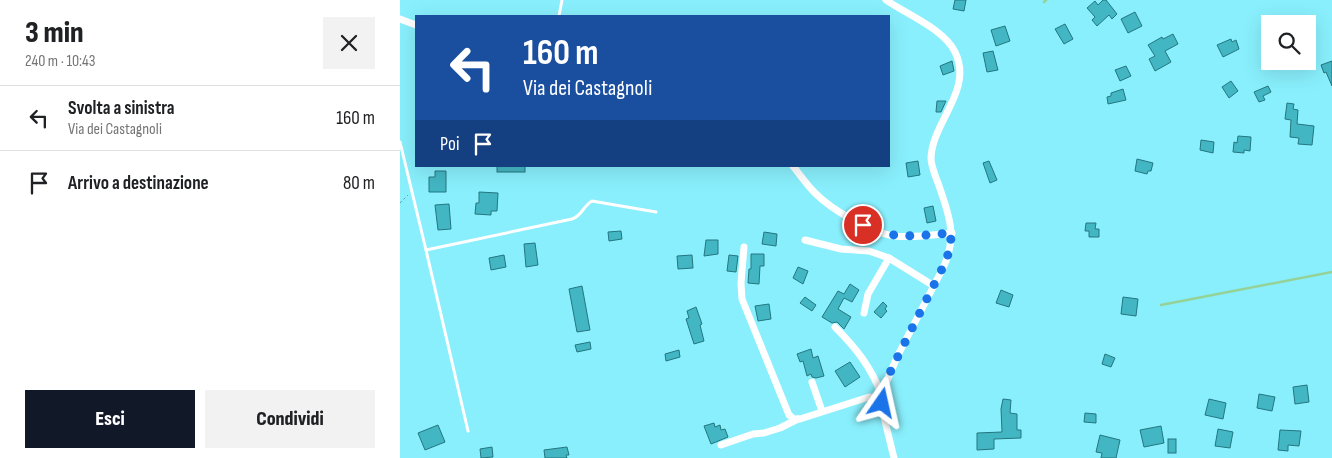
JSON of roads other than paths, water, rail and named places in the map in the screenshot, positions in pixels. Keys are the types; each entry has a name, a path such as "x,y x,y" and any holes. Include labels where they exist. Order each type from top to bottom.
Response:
{"street":[{"path":"882,397 892,368 947,259 952,233 931,159 936,138 958,86 960,73 957,57 951,45 941,36 886,0"},
{"path":"400,19 415,25"},
{"path":"794,167 810,188 822,199 872,230 902,237 952,233"},
{"path":"805,240 841,249 870,251 889,258 934,286"},
{"path":"744,247 741,283 742,299 788,413 798,419"},
{"path":"864,313 868,294 889,258"},
{"path":"835,327 863,358 872,372 882,397 884,417 894,458"},
{"path":"812,382 822,412"},
{"path":"720,445 753,434 764,434 798,419 868,397 882,397"}],"lane":[{"path":"560,15 562,0"},
{"path":"400,142 468,431"},
{"path":"426,250 572,220 579,216 589,202 594,201 656,212"}],"waterway":[{"path":"1161,305 1332,272"}]}
